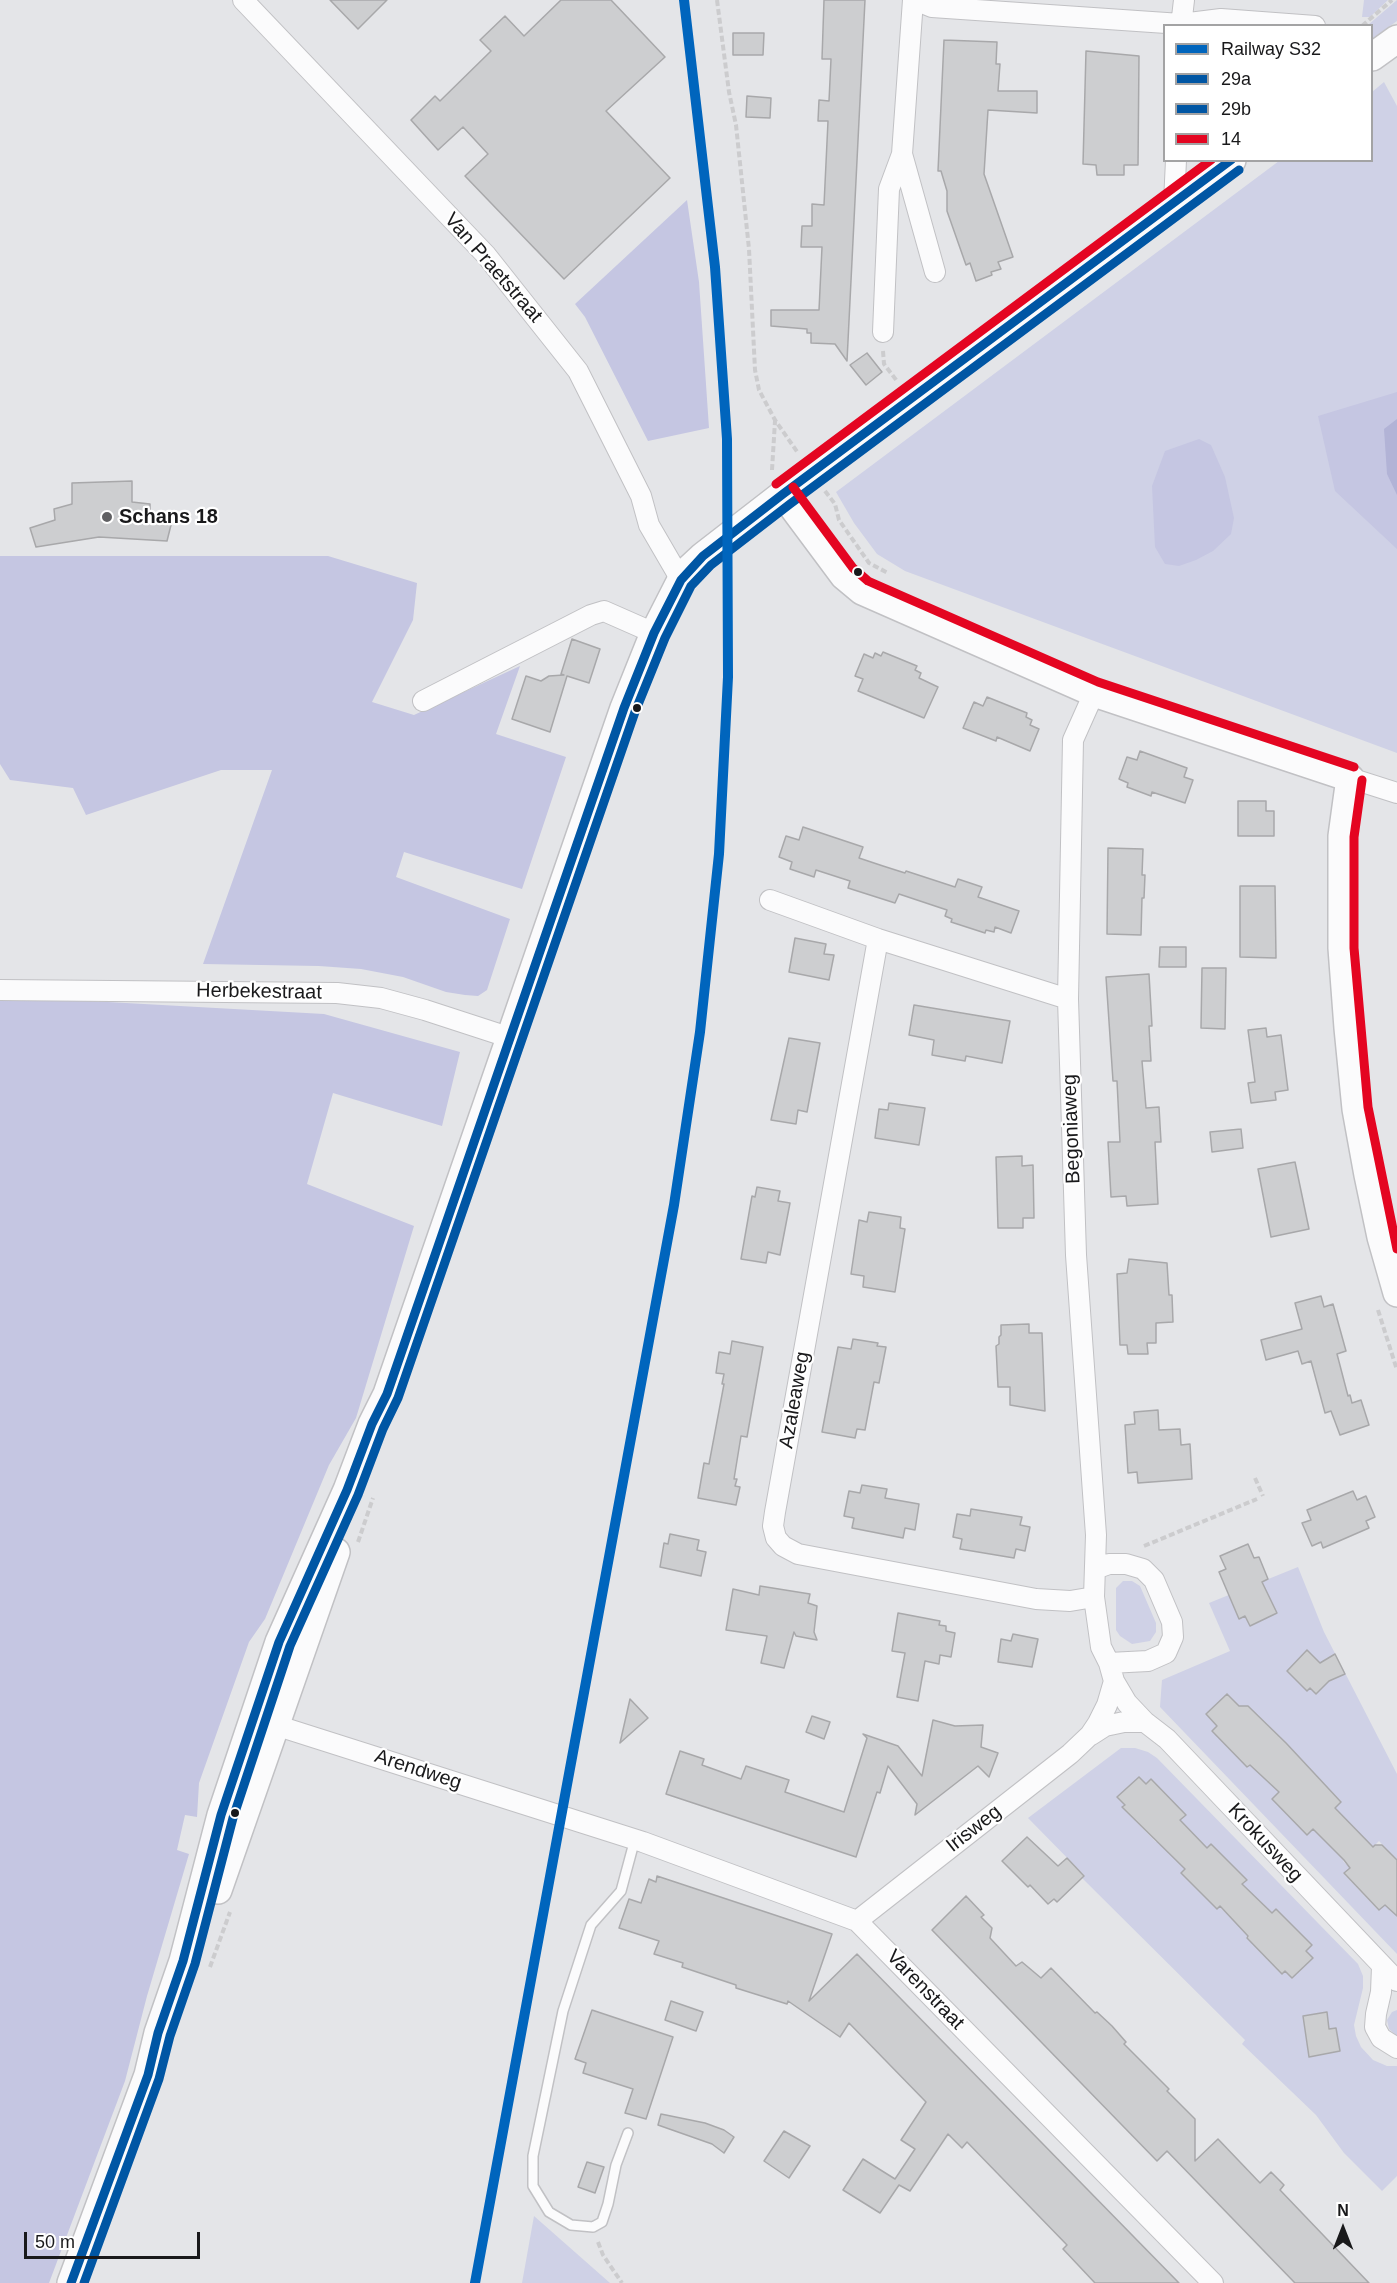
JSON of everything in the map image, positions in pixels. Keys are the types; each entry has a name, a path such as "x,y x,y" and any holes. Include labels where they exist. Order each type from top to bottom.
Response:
{"main road":[{"path":"1373,56 1397,39"},
{"path":"71,2283 148,2075 167,2036 182,1996 380,1427 387,1394 624,708 654,633 681,580 689,569 777,485 1229,162"},
{"path":"777,485 844,576 862,591 1094,693 1350,778 1342,836 1342,948 1348,1028 1356,1109 1368,1175 1381,1237 1397,1293"},
{"path":"148,2075 158,2032 183,1961 228,1793 279,1642 387,1394"}],"street":[{"name":"Van Praetstraat","path":"243,0 486,255 578,371 641,496 649,525 681,580"},
{"path":"883,332 889,189 902,154 914,0 932,7 1167,24"},
{"path":"1181,24 1184,0"},
{"path":"1188,24 1221,19 1288,24"},
{"path":"902,154 935,272"},
{"path":"1174,203 1176,162"},
{"path":"423,701 591,615 604,611 654,633"},
{"name":"Begoniaweg","path":"1094,693 1073,740 1068,999 1076,1255 1096,1536 1095,1569"},
{"path":"1350,778 1397,793"},
{"path":"770,900 878,939 1068,999"},
{"name":"Azaleaweg","path":"878,939 772,1526 776,1538 783,1546 798,1554 1036,1599 1070,1601 1094,1597"},
{"name":"Herbekestraat","path":"0,990 337,993 381,998 511,1038"},
{"path":"1111,1672 1166,1653 1173,1637 1172,1622 1154,1580 1143,1569 1126,1564 1109,1564 1095,1569 1094,1597 1097,1632 1111,1672 1127,1703 1145,1722"},
{"name":"Irisweg","path":"1090,1735 1107,1705 1111,1672"},
{"name":"Irisweg","path":"858,1921 1090,1735 1105,1726 1124,1722 1145,1722"},
{"name":"Krokusweg","path":"1145,1722 1167,1739 1397,1981"},
{"name":"Arendweg","path":"275,1725 561,1817"},
{"name":"Varenstraat","path":"561,1817 635,1839 858,1921 1213,2283"},
{"path":"1382,1967 1376,2027 1381,2038 1397,2048"}],"lane":[{"path":"628,2133 616,2164 602,2222 593,2227 571,2225 549,2212 533,2186 533,2156 564,2011 591,1925 621,1891 635,1839"}],"path":[{"path":"717,0 729,92 736,125 749,249 755,370 759,390 775,420 803,459"},
{"path":"1364,24 1392,0"},
{"path":"775,420 777,485"},
{"path":"823,487 835,504 839,520 869,563 889,573"},
{"path":"1255,1478 1263,1496"},
{"path":"1126,1564 1142,1547 1257,1499"},
{"path":"207,1973 231,1908"},
{"path":"593,2227 603,2255 622,2283"}],"shaded area":[{"path":"1364,0 1388,0 1370,17 1362,17"},
{"path":"1397,0 1397,21 1373,38 1373,24 1369,24"},
{"path":"1384,82 1397,106 1397,753 905,571 877,554 854,523 836,492 1278,162 1373,162 1373,91"},
{"path":"687,200 699,282 709,428 648,441 585,317 575,304"},
{"path":"1397,392 1397,549 1335,491 1318,416"},
{"path":"1397,419 1397,495 1387,474 1384,429"},
{"path":"1199,439 1211,445 1225,477 1234,518 1231,534 1213,551 1196,560 1179,566 1165,564 1155,547 1152,486 1165,451"},
{"path":"0,556 328,556 417,583 413,620 372,702 414,715 520,666 496,734 566,757 522,889 404,852 396,877 510,919 487,990 478,996 446,992 403,977 361,969 203,964 272,770 221,770 86,815 73,788 10,780 0,764"},
{"path":"0,996 324,1014 460,1052 442,1126 333,1093 307,1184 414,1226 356,1418 329,1465 265,1619 249,1642 199,1783 197,1817 185,1815 177,1850 189,1854 147,1996 125,2081 49,2283 0,2283"},
{"path":"1298,1567 1324,1632 1397,1774 1397,1860 1379,1841 1373,1847 1365,1840 1343,1861 1350,1868 1344,1874 1378,1910 1385,1905 1397,1906 1397,1954 1160,1707 1162,1680 1230,1651 1209,1603","holes":["1227,1694 1239,1706 1248,1706 1286,1743 1247,1767 1212,1731 1217,1726 1206,1714","1293,1765 1307,1766 1341,1801 1335,1808 1342,1815 1320,1836 1313,1829 1307,1835 1272,1799 1279,1792 1272,1785"]},
{"path":"1123,1581 1132,1581 1140,1586 1156,1623 1156,1632 1150,1641 1132,1644 1120,1636 1116,1630 1116,1588"},
{"path":"1121,1748 1135,1748 1148,1752 1157,1758 1358,1964 1363,1976 1363,1988 1354,2025 1356,2036 1361,2047 1373,2060 1387,2066 1397,2066 1397,2176 1382,2191 1344,2153 1316,2115 1242,2044 1245,2040 1082,1878 1084,1875 1028,1818","holes":["1151,1779 1186,1815 1180,1820 1194,1835 1156,1842 1123,1808 1125,1805 1118,1797 1146,1784","1211,1844 1247,1880 1241,1885 1248,1893 1226,1913 1182,1873","1276,1909 1312,1945 1306,1951 1313,1958 1292,1978 1285,1971 1282,1974 1247,1938"]},
{"path":"1397,2010 1397,2036 1389,2029 1387,2020 1392,2012"},
{"path":"534,2216 610,2283 522,2283"}],"building":[{"path":"330,0 387,0 358,29"},
{"path":"561,0 611,0 665,57 606,111 670,178 564,279 465,176 488,154 463,127 438,150 411,120 435,96 440,101 491,51 480,40 505,16 524,36"},
{"path":"824,0 865,0 847,361 835,344 811,343 811,333 807,333 807,329 771,326 771,310 819,310 822,247 801,247 802,226 812,226 812,204 824,205 828,121 818,121 819,100 829,101 831,59 822,59"},
{"path":"733,33 764,33 763,55 733,55"},
{"path":"944,40 997,42 996,64 1000,64 998,91 1037,91 1037,113 988,110 984,174 1013,257 998,262 1001,269 976,281 970,263 966,265 947,211 947,191 941,171 938,171"},
{"path":"1086,51 1139,56 1138,165 1124,165 1124,175 1097,175 1096,165 1083,164"},
{"path":"747,96 771,98 770,118 746,117"},
{"path":"867,353 882,372 866,385 850,365"},
{"name":"Schans 18","path":"132,481 132,502 150,504 150,514 172,521 167,541 99,537 36,547 30,528 55,520 54,509 72,504 72,483"},
{"path":"572,639 600,649 589,683 567,676 550,732 512,719 526,676 541,681 549,676 564,675 561,674"},
{"path":"883,652 917,666 915,670 921,673 919,678 938,687 924,718 858,691 863,679 855,676 864,654 873,658 875,653 881,656"},
{"path":"987,697 1027,713 1026,717 1032,720 1030,725 1039,729 1030,751 997,737 996,741 963,728 974,702 983,706"},
{"path":"1140,751 1187,768 1184,777 1193,780 1185,803 1152,792 1151,796 1127,787 1128,783 1119,779 1127,757 1137,760"},
{"path":"1238,801 1266,801 1266,811 1274,811 1274,836 1238,836"},
{"path":"803,827 863,847 859,858 955,887 958,879 982,887 978,897 1019,911 1011,933 995,927 994,932 986,930 985,933 951,922 952,919 945,916 947,910 899,894 895,903 848,888 850,881 816,870 814,877 790,869 792,862 779,857 786,836 799,840"},
{"path":"1108,848 1143,849 1142,875 1145,875 1141,935 1107,934"},
{"path":"1240,886 1275,886 1276,958 1240,957"},
{"path":"795,938 826,944 824,954 834,955 829,980 789,972"},
{"path":"1160,947 1186,947 1186,967 1159,967"},
{"path":"1202,968 1226,968 1225,1029 1201,1028"},
{"path":"1149,974 1152,1026 1149,1026 1151,1061 1142,1061 1146,1108 1159,1107 1161,1142 1155,1142 1158,1204 1127,1206 1126,1196 1111,1197 1108,1142 1120,1142 1117,1081 1113,1081 1106,977"},
{"path":"914,1005 1010,1021 1002,1063 966,1056 965,1061 932,1055 934,1040 909,1035"},
{"path":"1266,1028 1267,1037 1281,1035 1288,1090 1275,1092 1276,1100 1251,1103 1248,1083 1255,1082 1248,1030"},
{"path":"789,1038 820,1043 807,1112 798,1110 796,1124 771,1120"},
{"path":"889,1103 925,1108 919,1145 875,1138 879,1109 888,1110"},
{"path":"1241,1129 1243,1148 1212,1152 1210,1132"},
{"path":"1022,1156 1022,1166 1033,1165 1034,1218 1023,1218 1023,1228 998,1228 996,1157"},
{"path":"1295,1162 1309,1229 1271,1237 1258,1169"},
{"path":"757,1187 780,1191 778,1201 790,1203 780,1255 768,1252 766,1263 741,1259 752,1196 755,1197"},
{"path":"869,1212 901,1217 900,1228 905,1229 895,1292 863,1287 864,1276 851,1274 859,1220 867,1222"},
{"path":"1129,1259 1167,1263 1173,1322 1156,1323 1156,1343 1147,1343 1148,1354 1128,1354 1127,1345 1120,1345 1117,1274 1127,1273"},
{"path":"1321,1296 1324,1307 1333,1304 1346,1351 1337,1354 1348,1396 1350,1395 1352,1403 1361,1400 1369,1425 1340,1435 1331,1411 1325,1413 1311,1361 1302,1364 1298,1351 1266,1360 1261,1340 1302,1329 1295,1303"},
{"path":"1029,1324 1029,1333 1042,1333 1045,1411 1010,1405 1010,1387 998,1387 996,1346 999,1344 1001,1325"},
{"path":"853,1339 878,1343 877,1346 886,1347 879,1383 874,1382 865,1430 857,1429 855,1438 822,1432 838,1347 851,1349"},
{"path":"732,1341 763,1347 747,1437 741,1436 734,1479 737,1479 735,1486 740,1487 736,1505 698,1498 704,1463 709,1464 724,1384 722,1384 724,1374 716,1373 719,1352 730,1354"},
{"path":"1158,1410 1159,1430 1180,1429 1181,1445 1190,1444 1192,1479 1138,1483 1137,1472 1128,1473 1125,1425 1135,1424 1134,1412"},
{"path":"862,1485 887,1489 885,1498 919,1504 915,1530 905,1528 903,1538 852,1528 854,1518 844,1516 849,1491 860,1493"},
{"path":"1353,1491 1357,1500 1366,1496 1375,1517 1366,1521 1369,1528 1323,1548 1321,1542 1312,1546 1302,1523 1311,1520 1307,1510"},
{"path":"971,1509 1022,1517 1020,1525 1030,1527 1025,1551 1016,1549 1014,1558 960,1549 962,1539 953,1537 957,1514 970,1516"},
{"path":"670,1534 699,1540 697,1550 706,1552 701,1576 660,1567 664,1543 668,1544"},
{"path":"1248,1544 1254,1558 1259,1557 1268,1579 1262,1582 1277,1613 1250,1626 1245,1616 1239,1619 1219,1572 1226,1569 1220,1556"},
{"path":"760,1586 810,1594 808,1603 817,1606 814,1632 817,1640 796,1636 794,1632 784,1668 761,1663 767,1636 726,1630 733,1589 759,1595"},
{"path":"898,1613 940,1621 939,1625 946,1626 946,1631 955,1633 951,1657 940,1655 939,1664 925,1661 918,1701 897,1697 905,1653 892,1651"},
{"path":"1013,1634 1038,1639 1032,1667 998,1662 1001,1639 1011,1641"},
{"path":"1307,1650 1320,1663 1335,1654 1345,1674 1329,1681 1316,1694 1310,1688 1307,1691 1287,1671"},
{"path":"1227,1694 1239,1706 1248,1706 1286,1743 1341,1802 1335,1808 1373,1847 1382,1845 1397,1860 1397,1916 1385,1905 1379,1910 1344,1873 1350,1868 1344,1860 1313,1829 1307,1835 1272,1799 1279,1792 1250,1765 1247,1767 1212,1731 1217,1726 1206,1714"},
{"path":"630,1699 648,1718 620,1743"},
{"path":"812,1716 830,1722 824,1739 806,1732"},
{"path":"933,1720 955,1726 983,1725 981,1747 998,1753 989,1777 978,1766 915,1815 917,1804 888,1766 856,1857 666,1794 680,1751 704,1759 702,1765 741,1779 746,1766 789,1780 785,1792 844,1812 867,1738 863,1734 898,1746 922,1776"},
{"path":"1139,1777 1146,1784 1151,1779 1186,1815 1180,1820 1207,1848 1211,1844 1247,1880 1242,1884 1272,1913 1276,1909 1312,1945 1306,1951 1313,1958 1292,1978 1285,1971 1282,1974 1220,1906 1217,1909 1181,1873 1185,1869 1122,1807 1125,1805 1117,1797"},
{"path":"1027,1837 1058,1866 1067,1858 1084,1876 1057,1902 1054,1899 1048,1904 1002,1861"},
{"path":"657,1876 832,1934 809,2001 857,1954 1179,2283 1095,2283 1063,2249 1067,2245 967,2142 962,2148 948,2134 910,2191 899,2185 880,2213 843,2190 863,2159 895,2179 915,2149 901,2140 926,2102 849,2023 840,2037 788,2001 787,2004 736,1988 736,1985 682,1967 683,1963 654,1954 659,1941 619,1928 629,1899 641,1903 649,1879 656,1882"},
{"path":"966,1896 984,1915 981,1917 992,1928 990,1938 1016,1966 1022,1962 1041,1978 1051,1968 1095,2013 1097,2012 1112,2026 1126,2042 1124,2044 1195,2119 1195,2161 1218,2139 1260,2183 1271,2172 1284,2185 1280,2190 1369,2283 1295,2283 1167,2151 1157,2161 932,1930"},
{"path":"671,2001 703,2012 696,2031 665,2020"},
{"path":"592,2010 673,2037 646,2119 625,2113 633,2089 583,2073 586,2063 575,2059"},
{"path":"1327,2012 1329,2029 1336,2028 1340,2051 1309,2057 1303,2016"},
{"path":"661,2114 705,2123 724,2130 734,2137 724,2153 712,2144 658,2125"},
{"path":"784,2131 810,2146 789,2178 764,2161"},
{"path":"587,2162 604,2167 595,2193 578,2187"}],"rail line":[{"name":"S32","path":"475,2283 674,1205 700,1032 719,854 728,677 727,439 715,267 684,0"}],"transit line":[{"name":"14","path":"776,484 1208,162"},
{"name":"29a","path":"71,2283 148,2075 158,2033 183,1961 221,1815 279,1642 387,1394 624,708 654,633 681,580 703,556 783,494 1228,162"},
{"name":"29b","path":"84,2283 159,2079 170,2036 195,1964 233,1818 290,1646 358,1495 383,1429 398,1398 635,712 665,638 691,586 711,565 790,504 1239,170"},
{"name":"14","path":"793,487 853,568 868,581 1098,682 1354,767"},
{"name":"14","path":"1362,780 1354,837 1354,948 1368,1107 1397,1249"}],"place":[{"name":"Schans 18","path":"107,517"}]}
